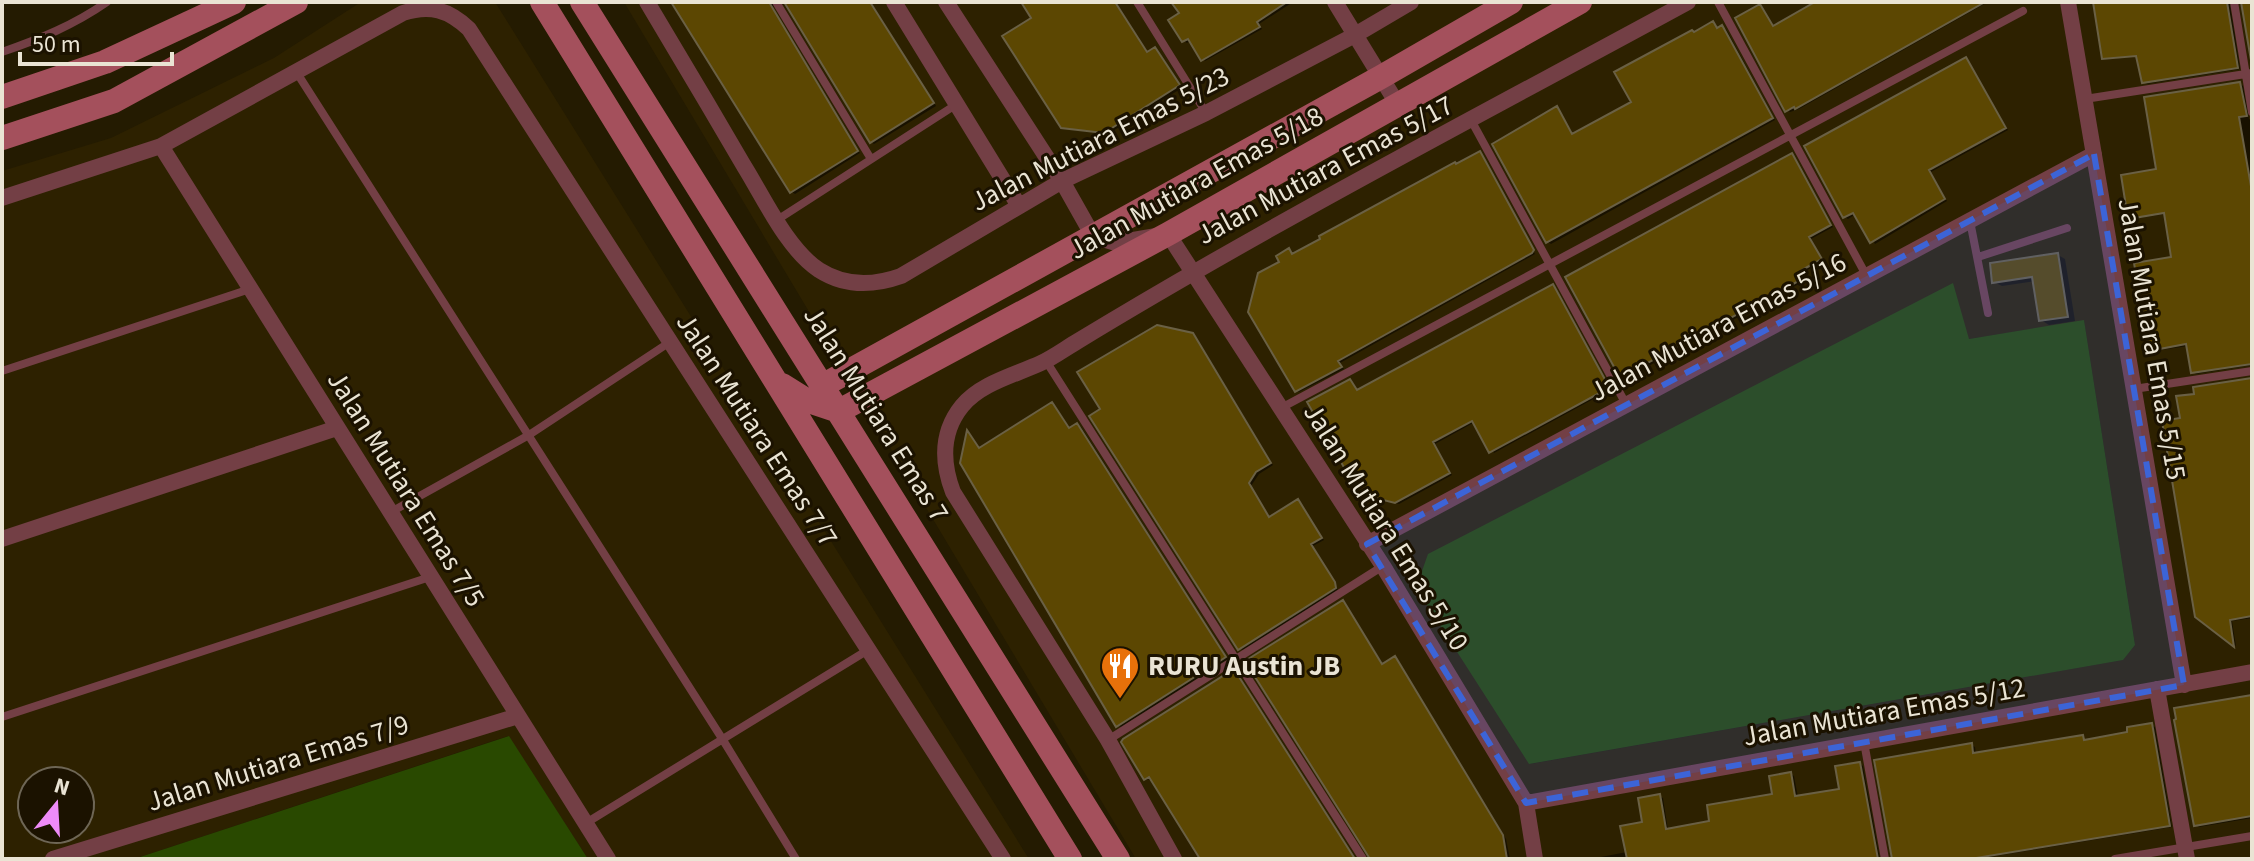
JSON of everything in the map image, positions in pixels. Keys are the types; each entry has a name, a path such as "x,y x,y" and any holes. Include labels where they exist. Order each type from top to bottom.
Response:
{"street":[{"path":"2,97 105,62 234,2"},
{"path":"2,138 114,101 296,2"},
{"path":"542,2 1070,859"},
{"name":"Jalan Mutiara Emas 7","path":"582,2 827,401 1118,859"},
{"path":"647,2 777,220"},
{"path":"894,2 1019,206"},
{"path":"946,2 1062,181 1093,236 1116,243 1168,234"},
{"path":"1335,2 1398,105"},
{"name":"Jalan Mutiara Emas 5/23","path":"777,220 808,261 833,277 860,284 887,281 901,276 1062,181 1206,113 1411,2"},
{"name":"Jalan Mutiara Emas 5/18","path":"827,401 1093,236 1511,2"},
{"name":"Jalan Mutiara Emas 5/18","path":"827,401 1168,234 1580,2"},
{"name":"Jalan Mutiara Emas 5/17","path":"1174,859 1108,740 953,492 947,475 945,449 955,417 974,395 989,386 1045,361 1192,272 1688,2"},
{"name":"Jalan Mutiara Emas 5/15","path":"2068,2 2184,685"},
{"name":"Jalan Mutiara Emas 7/7","path":"297,73 403,13 417,9 446,11 469,29 1003,859"},
{"path":"2,198 161,146 297,73"},
{"name":"Jalan Mutiara Emas 7/5","path":"161,146 608,859"},
{"name":"Jalan Mutiara Emas 5/16","path":"1367,544 2094,154"},
{"name":"Jalan Mutiara Emas 5/10","path":"1168,234 1383,566 1526,803 1535,859"},
{"path":"777,381 797,395 827,401 817,447"},
{"path":"2,539 337,428"},
{"name":"Jalan Mutiara Emas 5/12","path":"1526,803 2252,672"},
{"path":"2157,689 2186,853"},
{"name":"Jalan Mutiara Emas 7/9","path":"53,859 518,716"}],"lane":[{"path":"2,52 44,38 81,20 107,2"},
{"path":"776,2 871,159"},
{"path":"1137,2 1206,113"},
{"path":"1718,2 1866,276"},
{"path":"2234,2 2249,74 2252,112"},
{"path":"1280,408 2023,11"},
{"path":"297,73 796,859"},
{"path":"2085,99 2249,74"},
{"path":"777,220 957,104"},
{"path":"1471,120 1627,406"},
{"path":"1970,220 1988,313"},
{"path":"1978,257 2067,228"},
{"path":"2,371 250,289"},
{"path":"391,512 529,435 670,342"},
{"path":"1045,361 1363,859"},
{"path":"2134,389 2252,371"},
{"path":"1108,740 1383,566"},
{"path":"2,717 430,577"},
{"path":"585,823 868,650"},
{"path":"1864,742 1885,859"},
{"path":"2115,859 2186,853 2252,836"}],"highlighted area":[{"path":"2094,154 2184,685 1526,803 1367,544"}],"shaded area":[{"path":"361,2 495,2 1029,859 588,859 508,736 134,859 2,859 2,171 111,138 274,58"},
{"path":"624,2 2252,2 2252,859 1136,859","holes":["2084,321 2135,645 2122,660 1530,764 1969,339"]}],"green space":[{"path":"1953,283 1969,339 2084,320 2135,645 2123,660 1529,764 1416,588 1428,554"},
{"path":"509,736 588,859 134,859"}],"building":[{"path":"671,2 769,2 858,151 790,193"},
{"path":"784,2 870,2 934,103 870,143"},
{"path":"1021,2 1115,2 1147,52 1155,47 1180,85 1104,133 1061,128 1002,36 1031,18"},
{"path":"1171,2 1287,2 1257,22 1260,27 1201,61 1188,39 1182,42 1168,20 1179,13"},
{"path":"1815,2 1985,2 1785,112 1735,18 1760,4 1773,26"},
{"path":"2093,2 2227,2 2238,68 2142,83 2136,56 2102,59"},
{"path":"2241,2 2252,2 2252,66"},
{"path":"1713,21 1717,28 1722,25 1773,118 1546,243 1492,144 1557,106 1572,134 1631,102 1614,72"},
{"path":"1966,57 2006,128 1929,170 1945,199 1870,243 1853,213 1843,218 1804,146"},
{"path":"2240,82 2247,116 2239,117 2252,192 2252,364 2191,373 2186,344 2149,351 2134,263 2171,257 2164,213 2128,219 2121,175 2156,169 2144,97"},
{"path":"1480,151 1534,250 1532,253 1338,361 1342,367 1295,392 1248,312 1258,273 1279,262 1276,256 1289,248 1292,254 1320,239 1319,236"},
{"path":"1792,153 1831,225 1809,237 1822,259 1802,270 1806,277 1620,378 1565,277"},
{"path":"2058,253 2068,317 2039,321 2032,277 1992,283 1990,263"},
{"path":"1553,284 1608,385 1607,389 1489,453 1472,421 1433,442 1450,473 1395,503 1359,494 1307,402 1350,379 1357,390"},
{"path":"1157,325 1193,333 1271,463 1256,472 1249,483 1269,517 1298,499 1322,538 1311,544 1335,582 1336,588 1238,650 1089,416 1100,409 1077,372"},
{"path":"2252,378 2252,616 2230,620 2234,647 2195,617 2162,421 2180,418 2176,396 2194,394 2193,387"},
{"path":"1052,402 1069,428 1077,423 1226,657 1116,727 960,463 967,430 979,448"},
{"path":"1343,600 1382,664 1395,656 1503,835 1507,859 1370,859 1245,661"},
{"path":"1234,669 1355,859 1200,859 1149,777 1144,780 1121,742 1123,739"},
{"path":"2252,695 2252,816 2194,826 2174,708"},
{"path":"2152,723 2170,826 1970,859 1892,859 1874,760 1972,743 1973,753 2083,735 2084,740 2127,732 2127,727"},
{"path":"1860,762 1878,859 1627,859 1620,826 1642,822 1638,798 1660,794 1666,829 1709,821 1707,805 1772,794 1769,776 1791,772 1795,796 1839,789 1835,766"}],"place":[{"name":"RURU Austin JB","path":"1120,700"}]}
